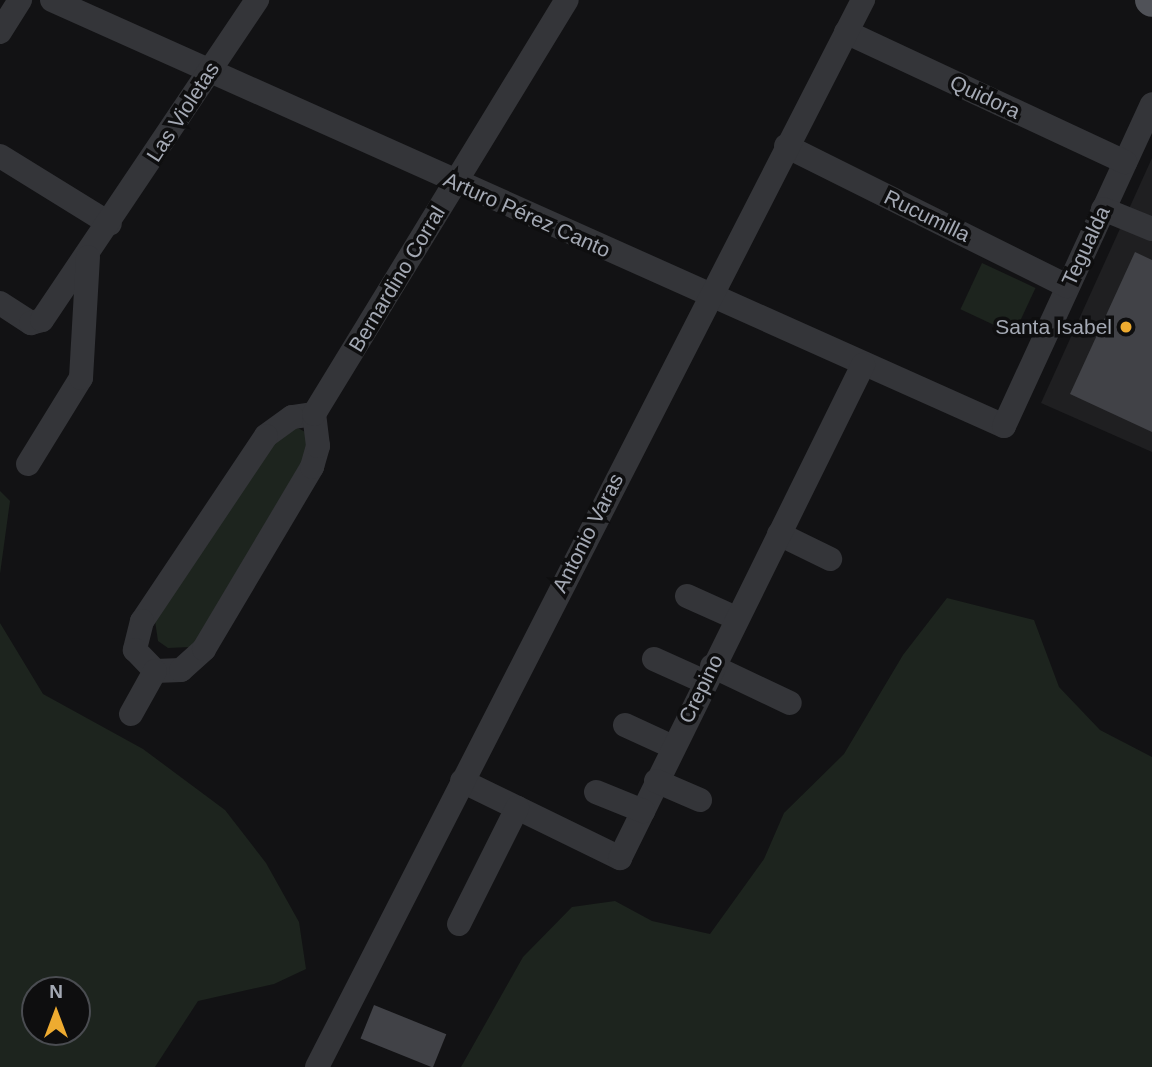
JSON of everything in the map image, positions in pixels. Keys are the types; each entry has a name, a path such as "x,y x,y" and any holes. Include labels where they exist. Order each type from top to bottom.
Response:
{"street":[{"path":"0,32 20,0"},
{"name":"Arturo Pérez Canto","path":"52,0 708,297 1004,426"},
{"name":"Las Violetas","path":"0,303 35,323 88,257 257,0"},
{"name":"Bernardino Corral","path":"314,414 567,0"},
{"name":"Antonio Varas","path":"317,1067 708,297 863,0"},
{"name":"Quidora","path":"846,32 1125,162"},
{"name":"Tegualda","path":"1004,426 1152,104"},
{"name":"Rucumilla","path":"786,146 1067,286"},
{"path":"0,156 110,224"},
{"path":"1103,209 1152,229"},
{"path":"28,464 80,378 88,257"},
{"name":"Crepino","path":"462,781 620,858 863,365"},
{"path":"314,414 318,446 312,467 204,649 181,670 155,671 135,650 142,621 266,436 292,418 314,414"},
{"path":"779,534 830,559"},
{"path":"687,596 736,618"},
{"path":"654,659 709,674 790,703"},
{"path":"131,714 155,671"},
{"path":"625,725 673,747"},
{"path":"656,781 700,800"},
{"path":"596,792 643,811"},
{"path":"459,924 517,808"}],"shaded area":[{"path":"1152,158 1152,452 1041,403"},
{"path":"982,263 1035,288 1014,334 960,309"},
{"path":"296,427 307,433 308,454 208,630 190,647 168,648 158,641 155,621 273,443"},
{"path":"0,491 10,501 0,574"},
{"path":"947,598 1034,620 1059,687 1100,730 1152,757 1152,1067 461,1067 523,957 572,907 615,901 652,921 710,934 764,859 784,813 844,754 903,655"},
{"path":"0,623 43,694 143,749 225,810 266,863 299,922 306,969 274,984 198,1001 155,1067 0,1067"}],"building":[{"name":"Santa Isabel","path":"1135,252 1152,260 1152,432 1070,394"},
{"path":"374,1005 446,1034 433,1067 361,1038"}],"place":[{"name":"Santa Isabel","path":"1126,327"}]}
